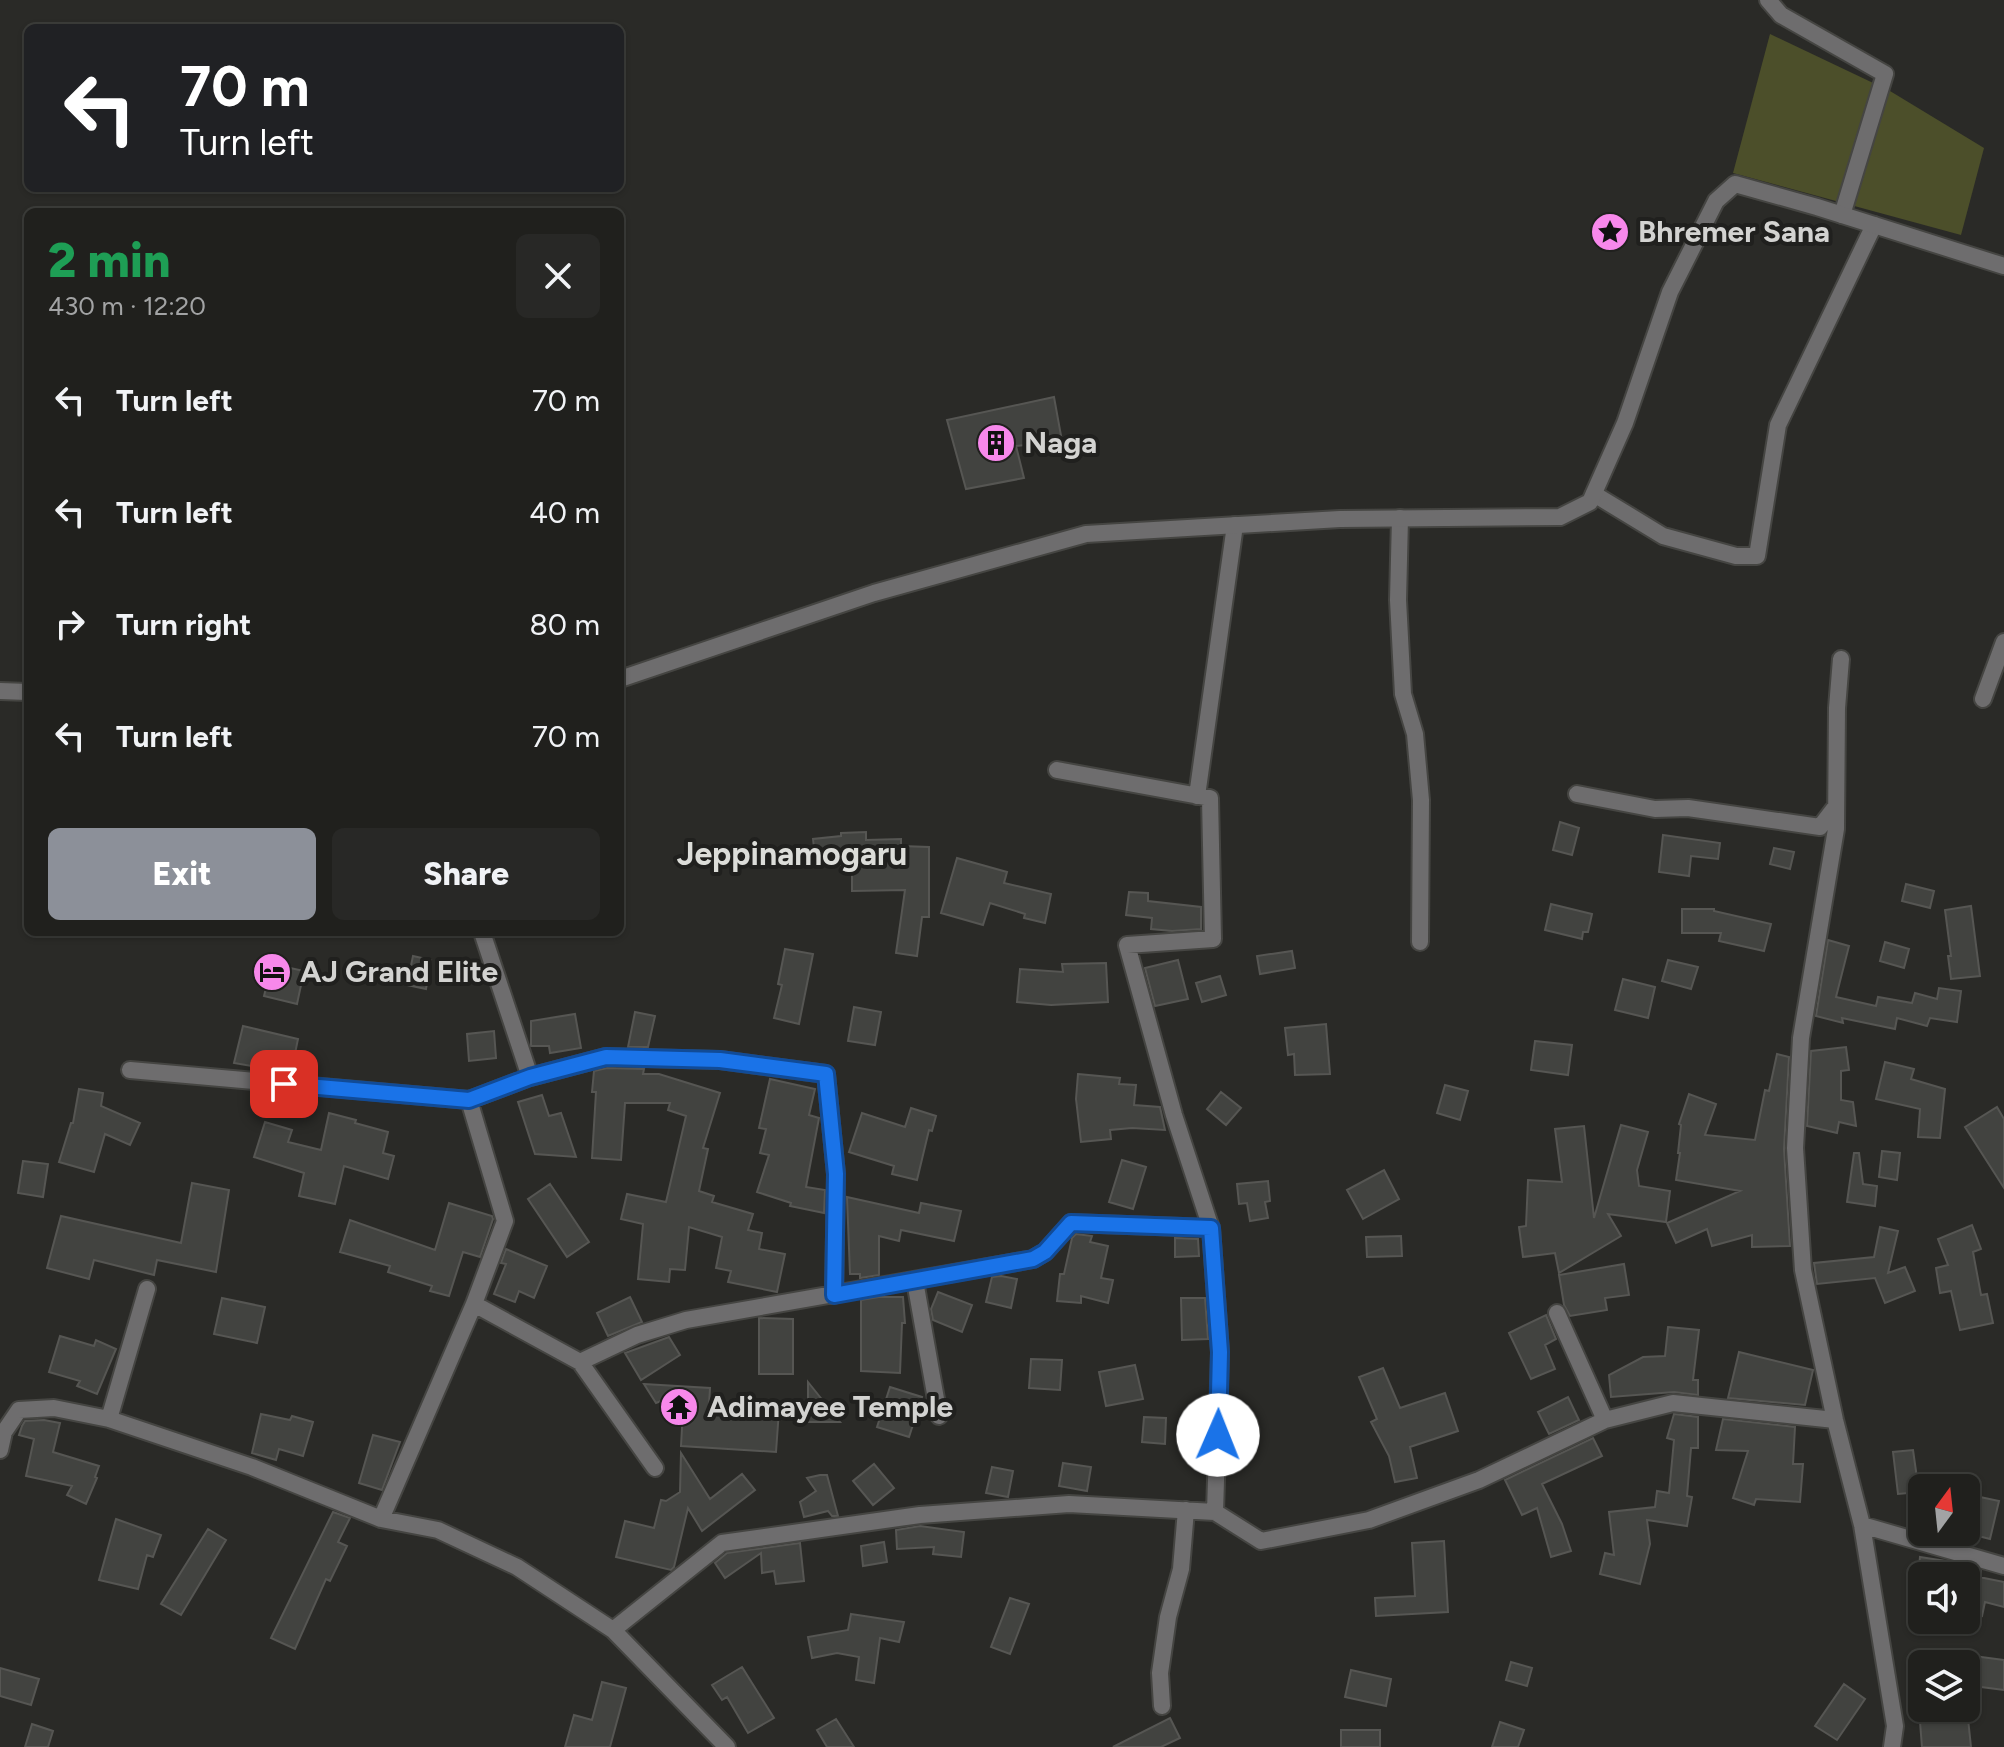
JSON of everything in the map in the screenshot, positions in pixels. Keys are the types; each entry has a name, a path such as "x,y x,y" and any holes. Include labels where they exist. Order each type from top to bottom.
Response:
{"street":[{"path":"1768,0 1781,15 1885,74 1842,215"},
{"path":"624,678 874,593 1086,534 1400,518 1560,517 1590,502 1625,423 1670,292 1716,201 1735,184 2004,266"},
{"path":"1594,494 1663,536 1736,556 1757,556 1778,425 1874,225"},
{"path":"1400,518 1398,600 1403,694 1415,734 1421,800 1420,942"},
{"path":"1197,796 1235,525"},
{"path":"1983,699 2004,642"},
{"path":"1841,659 1837,708 1836,829 1801,1038 1795,1148 1803,1270 1835,1420 1862,1525 1895,1726 1892,1747"},
{"path":"0,691 24,692"},
{"path":"1057,770 1210,798 1213,939 1127,945 1174,1115 1211,1228 1220,1352 1215,1512"},
{"path":"1577,794 1655,809 1688,808 1820,827 1836,806"},
{"path":"483,936 530,1077"},
{"path":"130,1070 469,1100 530,1077 606,1057 720,1060 826,1074 836,1174 834,1295"},
{"path":"381,1519 474,1304 505,1221 469,1100"},
{"path":"580,1362 637,1335 686,1320 1033,1259 1045,1252 1071,1223 1211,1228"},
{"path":"915,1281 939,1416"},
{"path":"109,1419 147,1289"},
{"path":"474,1304 580,1362 655,1468"},
{"path":"1557,1313 1605,1420"},
{"path":"613,1630 722,1543 935,1513 1069,1504 1215,1512 1261,1541 1369,1520 1479,1480 1605,1420 1673,1403 1835,1420"},
{"path":"0,1450 2,1429 19,1410 54,1408 109,1419 252,1467 381,1519 438,1530 517,1567 613,1630 727,1747"},
{"path":"1162,1706 1160,1673 1168,1617 1181,1569 1186,1510"},
{"path":"1862,1525 2004,1566"}],"green space":[{"path":"1770,34 1890,91 1984,148 1961,235 1733,173"}],"building":[{"name":"Naga","path":"1054,397 1062,441 1016,446 1024,478 966,489 947,420"},
{"path":"1560,822 1579,828 1572,855 1553,850"},
{"path":"866,832 866,840 901,839 901,846 929,847 929,917 922,917 917,956 896,953 905,890 852,891 852,867 841,867 841,863 816,866 813,839"},
{"path":"1663,835 1720,843 1718,859 1691,856 1689,876 1659,872"},
{"path":"1774,848 1794,852 1790,869 1770,864"},
{"path":"957,858 1007,872 1004,883 1051,894 1045,923 1024,918 1025,914 990,903 983,925 941,913"},
{"path":"1906,884 1934,891 1930,908 1902,901"},
{"path":"1129,892 1148,893 1148,901 1201,907 1201,929 1151,929 1152,918 1126,915"},
{"path":"1551,904 1592,914 1588,932 1583,932 1582,939 1545,930"},
{"path":"1971,906 1980,976 1951,979 1945,910"},
{"path":"1682,909 1714,909 1771,924 1764,951 1719,941 1721,933 1682,933"},
{"path":"1828,940 1849,946 1836,997 1876,1006 1878,997 1912,1003 1915,993 1937,999 1939,988 1961,991 1957,1022 1930,1018 1927,1026 1897,1018 1895,1029 1842,1018 1843,1023 1816,1016"},
{"path":"1885,942 1909,949 1904,968 1880,961"},
{"path":"785,949 813,954 799,1024 774,1018 782,985 778,984"},
{"path":"1292,951 1295,968 1260,974 1257,956"},
{"path":"413,956 431,960 426,989 407,985"},
{"path":"1178,960 1188,999 1155,1006 1145,968"},
{"path":"1668,960 1698,967 1691,989 1662,981"},
{"path":"1106,963 1108,1002 1051,1005 1017,1002 1020,969 1063,972 1062,964"},
{"path":"272,964 304,971 297,1004 264,996"},
{"path":"1220,976 1226,995 1202,1002 1196,983"},
{"path":"1623,979 1655,987 1648,1018 1615,1010"},
{"path":"854,1007 881,1012 875,1045 848,1041"},
{"path":"635,1012 655,1016 648,1047 628,1047"},
{"path":"575,1014 581,1048 550,1053 549,1046 531,1046 531,1021"},
{"path":"1326,1024 1330,1074 1295,1075 1294,1054 1288,1055 1285,1028"},
{"path":"243,1026 298,1039 291,1073 234,1063"},
{"path":"494,1031 496,1058 469,1061 467,1034"},
{"path":"1535,1041 1572,1045 1568,1075 1531,1070"},
{"path":"1846,1047 1849,1070 1841,1071 1841,1100 1853,1102 1856,1126 1839,1122 1837,1133 1807,1126 1811,1051"},
{"path":"1777,1054 1789,1057 1784,1149 1790,1246 1752,1247 1752,1235 1712,1246 1707,1229 1676,1243 1667,1223 1740,1191 1676,1180 1680,1153 1679,1124 1689,1094 1716,1104 1705,1135 1755,1140 1765,1090 1769,1091"},
{"path":"1885,1062 1914,1069 1911,1079 1945,1089 1940,1138 1918,1137 1920,1109 1876,1099"},
{"path":"607,1068 644,1069 643,1074 659,1074 720,1093 703,1148 708,1149 699,1191 714,1196 712,1202 753,1214 748,1230 762,1233 759,1249 785,1254 777,1292 728,1282 731,1271 716,1268 722,1237 689,1227 685,1270 670,1269 669,1282 638,1279 643,1224 621,1219 627,1194 666,1202 686,1116 668,1110 670,1103 625,1103 621,1160 592,1158 596,1092 592,1092 594,1071"},
{"path":"1078,1074 1120,1078 1119,1084 1136,1085 1134,1105 1160,1107 1165,1130 1110,1130 1111,1139 1081,1142 1076,1099"},
{"path":"770,1079 815,1089 809,1115 819,1118 806,1187 825,1190 824,1213 790,1206 791,1203 757,1192 769,1155 760,1153 766,1129 759,1128"},
{"path":"1445,1085 1468,1091 1460,1120 1437,1113"},
{"path":"79,1089 103,1093 101,1106 140,1123 130,1145 105,1134 94,1172 59,1162 73,1123"},
{"path":"1221,1092 1241,1108 1226,1125 1207,1109"},
{"path":"542,1095 549,1116 561,1113 576,1157 535,1154 518,1102"},
{"path":"1997,1107 2004,1119 2004,1188 1965,1127"},
{"path":"911,1108 936,1116 932,1131 929,1130 917,1180 892,1174 894,1166 849,1152 862,1113 905,1127"},
{"path":"329,1113 388,1132 383,1153 394,1156 388,1179 344,1166 335,1204 299,1196 304,1173 254,1157 265,1122 292,1130 288,1142 321,1150"},
{"path":"1621,1125 1648,1132 1637,1170 1639,1186 1670,1191 1666,1222 1608,1214 1621,1236 1559,1273 1555,1253 1523,1257 1519,1227 1526,1226 1528,1180 1562,1182 1555,1129 1584,1126 1594,1218"},
{"path":"1882,1151 1900,1153 1897,1180 1879,1177"},
{"path":"1854,1153 1859,1153 1863,1184 1877,1186 1875,1206 1847,1202"},
{"path":"1122,1160 1146,1167 1133,1209 1109,1202"},
{"path":"23,1161 48,1164 43,1197 18,1193"},
{"path":"1384,1170 1399,1199 1363,1219 1347,1190"},
{"path":"1268,1181 1270,1201 1265,1202 1268,1218 1250,1221 1247,1203 1239,1204 1237,1184"},
{"path":"192,1183 229,1190 216,1272 157,1260 154,1275 94,1260 89,1279 47,1268 61,1216 181,1243"},
{"path":"550,1184 589,1242 567,1257 528,1199"},
{"path":"847,1197 919,1213 921,1203 961,1211 954,1241 901,1230 899,1241 879,1236 879,1275 860,1278 860,1274 850,1274"},
{"path":"449,1203 492,1216 493,1219 480,1257 463,1252 449,1296 430,1291 432,1286 388,1272 390,1266 340,1252 350,1220 435,1250"},
{"path":"1972,1225 1981,1249 1973,1252 1981,1295 1987,1294 1993,1323 1960,1330 1951,1291 1940,1293 1936,1268 1948,1265 1938,1239"},
{"path":"1880,1227 1898,1231 1888,1273 1905,1267 1915,1291 1885,1303 1875,1278 1817,1284 1814,1263 1874,1257"},
{"path":"1076,1234 1092,1236 1090,1242 1108,1246 1101,1278 1113,1280 1108,1303 1081,1296 1081,1303 1057,1301 1060,1274 1064,1274 1072,1238"},
{"path":"1401,1236 1402,1256 1367,1257 1366,1237"},
{"path":"1175,1238 1198,1239 1199,1256 1175,1257"},
{"path":"506,1249 547,1266 534,1298 519,1291 515,1302 494,1294 506,1264 501,1263"},
{"path":"1624,1264 1629,1295 1605,1298 1607,1310 1570,1316 1564,1305 1559,1275"},
{"path":"992,1277 1017,1279 1011,1308 986,1302"},
{"path":"938,1292 972,1305 962,1332 933,1320 931,1309"},
{"path":"630,1297 642,1322 608,1336 597,1313"},
{"path":"903,1297 905,1323 902,1323 900,1373 861,1371 861,1300"},
{"path":"222,1298 265,1307 257,1343 214,1334"},
{"path":"1181,1298 1205,1298 1208,1339 1182,1340"},
{"path":"1546,1315 1556,1339 1545,1345 1555,1369 1531,1379 1509,1333"},
{"path":"759,1318 793,1319 793,1374 759,1374"},
{"path":"1668,1327 1699,1330 1693,1380 1698,1380 1698,1395 1674,1392 1611,1397 1609,1375 1643,1357 1665,1356"},
{"path":"60,1336 94,1346 96,1340 116,1349 97,1394 77,1386 80,1381 49,1372"},
{"path":"669,1337 680,1355 641,1380 625,1353"},
{"path":"1739,1352 1813,1370 1805,1405 1728,1398"},
{"path":"1031,1359 1062,1360 1060,1390 1029,1388"},
{"path":"1135,1365 1143,1399 1106,1406 1099,1372"},
{"path":"1383,1368 1400,1408 1445,1393 1458,1431 1410,1447 1417,1478 1395,1482 1389,1456 1371,1422 1377,1419 1359,1377"},
{"path":"808,1382 840,1422 808,1422"},
{"path":"644,1384 710,1388 709,1405 779,1410 776,1452 681,1446 684,1392 656,1403"},
{"path":"890,1387 922,1397 909,1437 877,1427"},
{"path":"1568,1397 1579,1420 1549,1434 1538,1412"},
{"path":"261,1414 290,1420 292,1416 313,1422 303,1456 279,1449 276,1460 252,1453"},
{"path":"1674,1414 1698,1417 1698,1448 1691,1448 1687,1496 1692,1497 1687,1526 1647,1520 1650,1544 1640,1584 1600,1574 1605,1553 1614,1555 1609,1512 1655,1507 1657,1491 1669,1493 1674,1440 1667,1438"},
{"path":"1144,1417 1166,1418 1165,1444 1142,1442"},
{"path":"1723,1419 1795,1427 1793,1464 1803,1464 1800,1502 1756,1499 1754,1505 1733,1498 1748,1451 1716,1450"},
{"path":"25,1421 60,1423 53,1452 99,1466 86,1504 67,1495 72,1486 26,1476 34,1439 19,1435"},
{"path":"373,1435 400,1442 382,1490 359,1483"},
{"path":"1593,1438 1602,1456 1542,1484 1562,1524 1571,1551 1551,1557 1537,1508 1522,1515 1505,1480"},
{"path":"1913,1450 1916,1474 1908,1474 1908,1493 1898,1494 1893,1452"},
{"path":"681,1453 710,1499 742,1474 755,1490 702,1531 688,1508 671,1570 616,1557 625,1521 654,1528 661,1500 666,1501 680,1492"},
{"path":"1063,1463 1091,1467 1087,1491 1059,1486"},
{"path":"874,1464 894,1488 873,1505 853,1481"},
{"path":"992,1467 1013,1471 1008,1497 986,1493"},
{"path":"827,1475 838,1516 832,1516 828,1511 804,1517 800,1502 816,1491 807,1478"},
{"path":"1980,1497 1999,1501 1990,1539 1980,1536"},
{"path":"333,1512 350,1518 338,1542 347,1546 330,1581 326,1579 295,1649 271,1638"},
{"path":"116,1519 161,1535 153,1557 147,1555 138,1589 99,1580"},
{"path":"920,1526 964,1532 961,1557 933,1554 934,1547 897,1549 896,1530"},
{"path":"208,1529 226,1540 181,1615 161,1604"},
{"path":"1444,1541 1448,1612 1376,1616 1375,1598 1415,1596 1412,1543"},
{"path":"884,1542 887,1562 863,1566 861,1546"},
{"path":"800,1543 804,1581 776,1584 774,1571 762,1573 761,1553 725,1578 715,1563 727,1553"},
{"path":"1920,1557 1950,1562 1919,1562"},
{"path":"1980,1577 2004,1582 2004,1607 1985,1602 1982,1616"},
{"path":"1010,1598 1029,1604 1010,1654 991,1647"},
{"path":"851,1614 904,1622 899,1642 880,1638 874,1683 856,1680 859,1657 837,1653 812,1658 808,1637 848,1630"},
{"path":"1980,1657 2004,1660 2004,1690 1980,1687"},
{"path":"1511,1662 1532,1668 1527,1686 1506,1680"},
{"path":"742,1667 774,1718 748,1733 727,1697 722,1700 712,1685"},
{"path":"0,1668 39,1679 31,1705 0,1696"},
{"path":"1351,1670 1391,1679 1386,1706 1345,1697"},
{"path":"602,1682 626,1688 610,1747 565,1747 574,1715 592,1720"},
{"path":"1844,1684 1865,1699 1837,1740 1815,1726"},
{"path":"1170,1718 1180,1738 1161,1747 1113,1747"},
{"path":"836,1719 854,1747 827,1747 817,1730"},
{"path":"1500,1722 1524,1730 1518,1747 1492,1747"},
{"path":"1920,1722 1968,1722 1971,1747 1922,1747"},
{"path":"32,1724 53,1731 48,1747 25,1747"},
{"path":"1341,1730 1380,1730 1380,1747 1341,1747"}],"place":[{"name":"Bhremer Sana","path":"1610,232"},
{"name":"Naga","path":"996,443"},
{"name":"AJ Grand Elite","path":"272,972"},
{"name":"Adimayee Temple","path":"679,1407"}],"district":[{"name":"Jeppinamogaru","path":"792,854"}],"route":[{"path":"284,1084 469,1100 530,1077 606,1057 720,1060 826,1074 836,1174 834,1295 1033,1259 1045,1252 1071,1223 1211,1228 1220,1352 1218,1435"}]}
